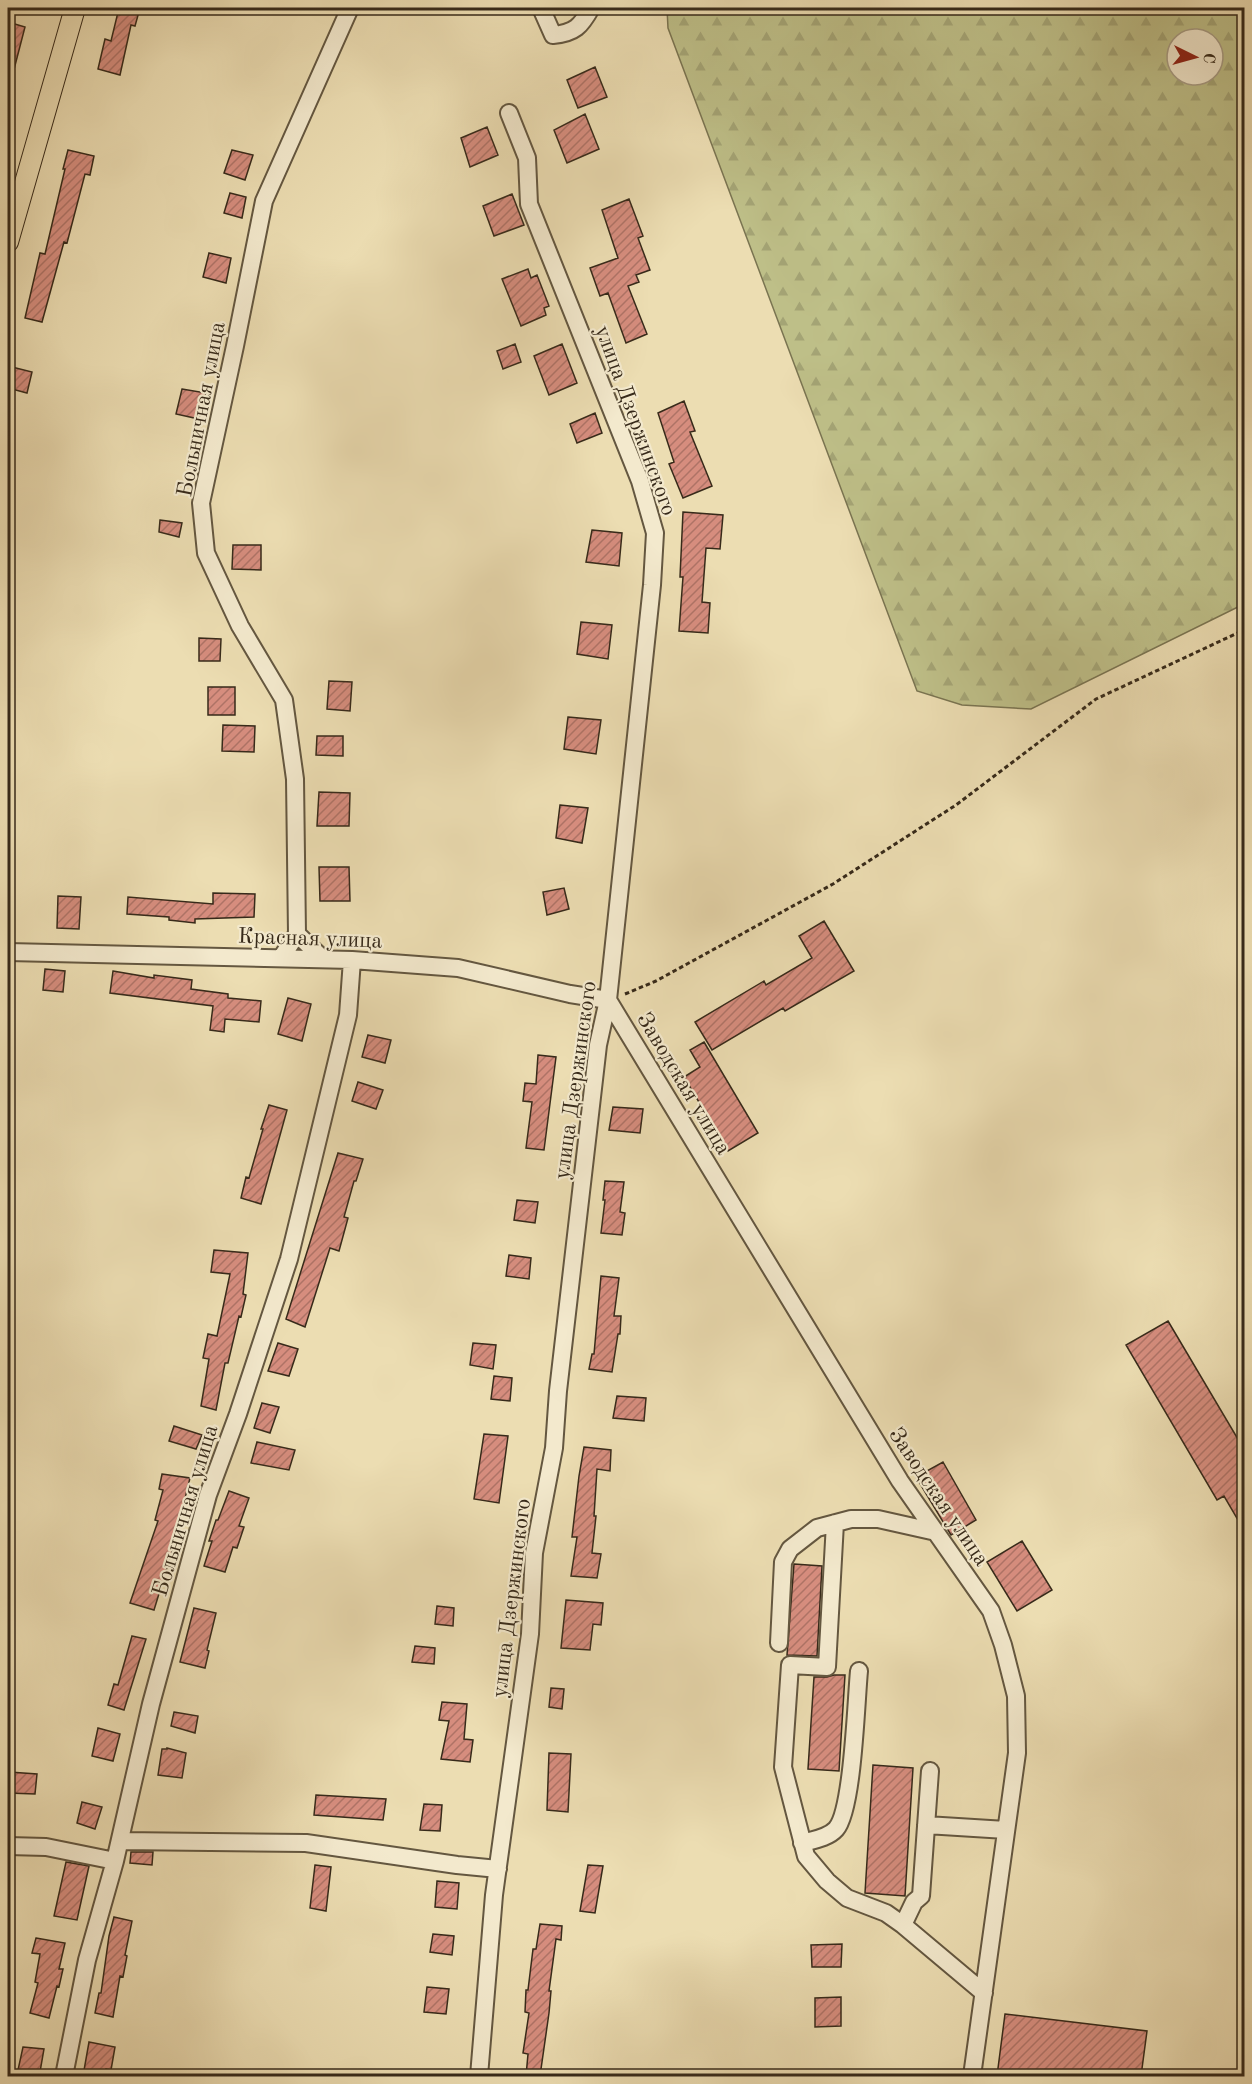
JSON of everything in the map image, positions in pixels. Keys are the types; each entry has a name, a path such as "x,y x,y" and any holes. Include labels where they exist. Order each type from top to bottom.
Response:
{"main road":[{"path":"8,242 75,8"}],"street":[{"name":"Больничная улица","path":"297,934 295,779 284,700 240,626 206,553 201,503 264,201 350,8"},
{"path":"541,8 553,35 567,34 580,26 591,8"},
{"name":"улица Дзержинского","path":"479,2076 498,1869 530,1634 534,1553 554,1448 558,1391 598,1045 608,1000 652,585 655,533 640,482 529,204 527,158 509,113"},
{"path":"280,958 297,934 323,959"},
{"name":"Красная улица","path":"8,952 352,960 458,968 570,994 608,1000"},
{"name":"Больничная улица","path":"64,2076 87,1960 120,1841 151,1704 208,1495 238,1414 289,1259 348,1015 352,960"},
{"name":"Заводская улица","path":"608,1000 900,1481 991,1611 1003,1645 1016,1696 1017,1753 972,2076"},
{"path":"779,1643 783,1562 790,1550 817,1528 850,1519 878,1519 936,1533"},
{"path":"835,1523 826,1667 790,1665 783,1767 806,1856 827,1881 847,1898 886,1913 984,1993"},
{"path":"802,1843 835,1830 843,1816 850,1781 859,1671"},
{"path":"903,1925 914,1902 921,1896 930,1771"},
{"path":"926,1825 1006,1830"},
{"path":"120,1841 306,1843 498,1869"},
{"path":"8,1846 46,1847 115,1861"}],"path":[{"path":"608,1000 656,981 833,884 956,805 1096,699 1245,630"}],"green space":[{"path":"667,8 1244,8 1244,604 1031,709 962,705 917,691 668,28"}],"building":[{"path":"119,8 140,8 135,26 131,25 120,75 98,69 105,39 111,41"},
{"path":"8,22 25,27 12,77 8,76"},
{"path":"595,67 607,97 578,108 567,80"},
{"path":"585,114 599,149 567,163 554,130"},
{"path":"487,127 498,155 470,167 461,138"},
{"path":"68,150 94,156 90,175 85,174 67,243 64,242 42,322 25,318 40,253 45,254"},
{"path":"232,150 253,155 245,180 224,173"},
{"path":"230,193 246,197 242,218 224,213"},
{"path":"512,194 524,225 494,236 483,206"},
{"path":"629,199 643,236 638,238 650,270 636,275 639,282 628,286 647,334 626,343 608,293 600,296 590,268 618,258 602,210"},
{"path":"209,253 231,258 226,283 203,277"},
{"path":"528,269 531,278 537,275 549,306 544,308 546,315 521,326 502,279"},
{"path":"515,344 521,362 503,369 497,351"},
{"path":"562,344 577,383 549,395 534,356"},
{"path":"8,366 32,372 27,393 8,388"},
{"path":"182,389 206,393 199,419 176,414"},
{"path":"684,401 695,431 690,432 712,486 683,498 669,464 674,462 658,413"},
{"path":"595,413 602,433 577,443 570,424"},
{"path":"683,512 723,515 720,549 706,548 702,602 710,603 708,633 679,631 683,577 680,577"},
{"path":"160,520 182,523 179,537 159,532"},
{"path":"592,530 622,533 619,566 586,562"},
{"path":"233,545 261,545 261,570 232,569"},
{"path":"581,622 612,625 608,659 577,654"},
{"path":"199,638 221,639 220,661 199,661"},
{"path":"329,681 352,682 350,711 327,709"},
{"path":"208,687 235,687 235,715 208,715"},
{"path":"568,717 601,720 596,754 564,749"},
{"path":"223,725 255,726 254,752 222,751"},
{"path":"317,736 343,736 343,756 316,755"},
{"path":"319,792 350,793 349,826 317,826"},
{"path":"560,805 588,808 582,843 556,838"},
{"path":"319,867 349,867 350,901 320,901"},
{"path":"564,888 569,909 547,915 543,892"},
{"path":"213,893 255,894 254,917 195,919 195,923 169,920 169,917 127,914 128,897 213,904"},
{"path":"58,896 81,897 79,929 57,928"},
{"path":"824,921 854,971 785,1011 783,1008 712,1050 695,1022 764,981 766,985 812,958 799,936"},
{"path":"45,969 65,971 63,992 43,990"},
{"path":"113,971 154,978 154,975 192,980 191,989 228,994 228,998 261,1001 259,1022 225,1019 224,1032 210,1030 213,1006 110,993"},
{"path":"288,998 311,1004 302,1041 278,1034"},
{"path":"368,1035 391,1040 385,1063 362,1057"},
{"path":"704,1042 758,1133 728,1151 684,1077 700,1067 690,1050"},
{"path":"538,1055 556,1057 544,1150 526,1148 532,1102 523,1101 525,1083 536,1084"},
{"path":"358,1082 383,1090 376,1109 352,1101"},
{"path":"269,1105 287,1110 261,1204 241,1198 246,1177 249,1178"},
{"path":"613,1107 643,1109 640,1133 609,1130"},
{"path":"338,1153 363,1159 344,1217 348,1218 339,1251 330,1248 305,1327 286,1319"},
{"path":"605,1181 624,1182 620,1212 625,1213 622,1235 601,1233"},
{"path":"517,1200 538,1202 535,1223 514,1220"},
{"path":"214,1250 248,1253 243,1294 246,1295 228,1363 225,1363 216,1410 201,1406 209,1359 203,1358 208,1334 217,1336 230,1274 211,1272"},
{"path":"509,1255 531,1258 529,1279 506,1276"},
{"path":"601,1276 619,1278 614,1316 621,1316 620,1334 618,1334 612,1372 589,1369 592,1354 594,1354"},
{"path":"1168,1321 1245,1451 1245,1532 1224,1496 1217,1500 1126,1345"},
{"path":"278,1343 298,1349 289,1376 268,1371"},
{"path":"473,1343 496,1345 493,1369 470,1365"},
{"path":"494,1376 512,1378 510,1401 491,1399"},
{"path":"617,1396 646,1398 644,1421 613,1418"},
{"path":"262,1403 279,1407 270,1433 254,1428"},
{"path":"174,1426 202,1435 196,1449 169,1441"},
{"path":"484,1434 508,1436 499,1503 474,1499"},
{"path":"257,1442 295,1450 289,1470 251,1463"},
{"path":"584,1447 611,1450 610,1471 597,1469 592,1553 601,1554 597,1578 571,1576 577,1537 572,1537"},
{"path":"943,1462 976,1520 951,1535 916,1477"},
{"path":"162,1474 190,1478 173,1548 154,1610 130,1603 158,1521 155,1520 163,1490 159,1489"},
{"path":"229,1491 249,1498 239,1526 244,1527 237,1548 233,1547 225,1572 204,1566 216,1520 218,1520"},
{"path":"1022,1541 1052,1590 1017,1611 987,1562"},
{"path":"794,1564 822,1566 817,1656 787,1655"},
{"path":"566,1600 603,1603 601,1625 593,1624 590,1650 561,1648"},
{"path":"437,1606 454,1608 453,1626 435,1624"},
{"path":"194,1608 216,1613 205,1668 180,1662"},
{"path":"132,1636 146,1639 124,1710 108,1705 114,1684 118,1685"},
{"path":"415,1646 435,1648 434,1664 412,1662"},
{"path":"845,1675 839,1771 808,1769 814,1677"},
{"path":"551,1688 564,1689 562,1709 549,1707"},
{"path":"442,1702 467,1704 464,1739 473,1740 470,1762 441,1759 449,1721 439,1720"},
{"path":"174,1712 198,1716 195,1733 171,1726"},
{"path":"98,1728 120,1734 113,1761 92,1756"},
{"path":"167,1748 186,1753 182,1778 158,1775 162,1749"},
{"path":"549,1753 571,1754 568,1812 547,1810"},
{"path":"873,1765 913,1768 905,1896 865,1893"},
{"path":"9,1772 37,1774 35,1794 8,1793"},
{"path":"316,1795 386,1799 383,1820 314,1815"},
{"path":"82,1802 102,1807 95,1829 77,1823"},
{"path":"424,1804 442,1805 440,1831 420,1830"},
{"path":"131,1852 153,1852 152,1865 130,1863"},
{"path":"66,1862 89,1866 77,1920 54,1916"},
{"path":"315,1865 331,1867 326,1911 310,1908"},
{"path":"588,1865 603,1866 595,1913 580,1911"},
{"path":"437,1881 459,1883 457,1909 435,1907"},
{"path":"114,1917 132,1921 123,1977 120,1976 113,2017 95,2013 99,1993 101,1993"},
{"path":"540,1924 562,1926 561,1940 556,1939 540,2076 526,2076 528,2054 523,2053 529,2013 525,2012 526,1990 528,1990 533,1949 536,1949"},
{"path":"433,1934 454,1936 452,1955 430,1952"},
{"path":"36,1938 65,1943 59,1969 63,1969 49,2018 30,2013 38,1983 35,1982 40,1954 32,1953"},
{"path":"842,1944 841,1967 812,1967 811,1945"},
{"path":"427,1987 449,1989 446,2014 424,2012"},
{"path":"841,1997 841,2026 815,2027 815,1998"},
{"path":"1005,2014 1147,2031 1141,2076 997,2076"},
{"path":"89,2042 115,2047 111,2070 106,2069 105,2076 83,2076"},
{"path":"23,2047 44,2049 40,2072 18,2070"}]}
